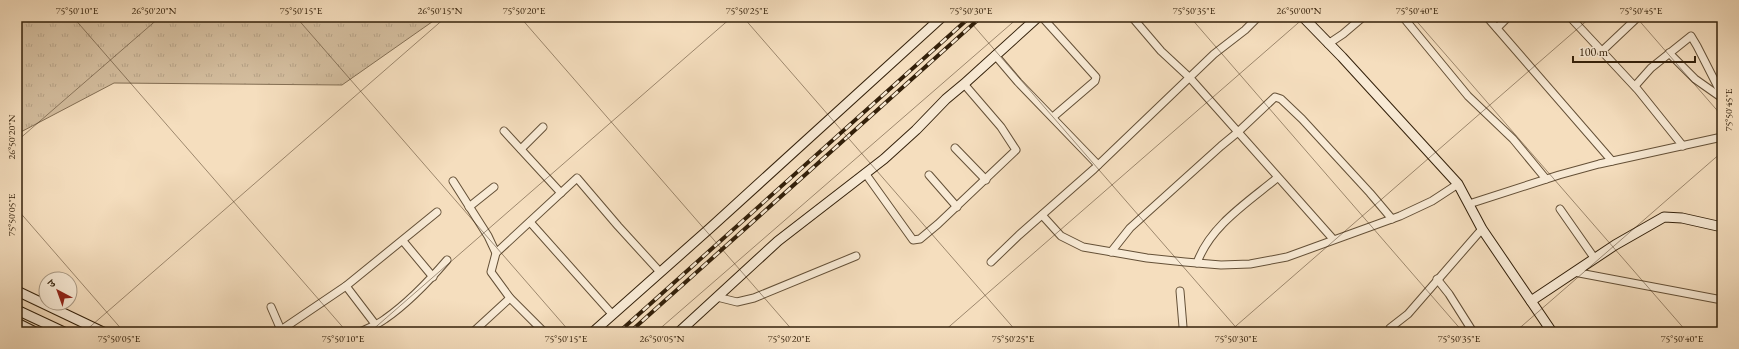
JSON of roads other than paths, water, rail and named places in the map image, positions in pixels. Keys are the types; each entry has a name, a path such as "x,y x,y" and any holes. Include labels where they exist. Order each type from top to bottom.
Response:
{"street":[{"path":"593,332 942,17"},
{"path":"679,332 778,241 884,159 916,130 946,99 1038,17"},
{"path":"1042,17 1096,77 1095,81 1052,117"},
{"path":"1132,17 1161,51 1190,78 1264,161 1277,178 1333,239"},
{"path":"991,262 1258,17"},
{"path":"1303,17 1458,184 1482,229 1552,332"},
{"path":"1328,44 1343,34 1363,17"},
{"path":"1403,17 1468,96 1513,139 1546,179"},
{"path":"1487,17 1612,161"},
{"path":"1497,28 1508,17"},
{"path":"1570,17 1601,52 1635,86 1683,146"},
{"path":"1601,52 1636,18"},
{"path":"1635,86 1651,68 1691,36 1722,95"},
{"path":"1669,53 1695,79 1722,98"},
{"path":"995,55 1018,82 1098,165"},
{"path":"865,173 913,240 920,239 957,207 1015,152 1016,148 964,84"},
{"path":"1111,252 1130,228 1275,97 1281,98 1370,193 1392,219"},
{"path":"521,149 543,127"},
{"path":"504,131 561,193"},
{"path":"1469,204 1546,179 1612,161 1722,137"},
{"path":"955,148 986,180"},
{"path":"929,175 957,207"},
{"path":"544,332 510,298 491,272 496,253 578,178 618,226 660,272"},
{"path":"1197,263 1201,252 1221,226 1277,178"},
{"path":"453,181 496,253"},
{"path":"1042,215 1061,236 1083,247 1197,263 1250,264 1288,257 1333,239 1392,219 1432,201 1458,184"},
{"path":"469,207 494,187"},
{"path":"1560,210 1595,259"},
{"path":"271,307 282,331 346,286 437,212"},
{"path":"1531,301 1615,245 1664,217 1682,218 1722,227"},
{"path":"530,222 612,314"},
{"path":"1389,332 1390,328 1408,314 1482,229"},
{"path":"403,241 433,277"},
{"path":"716,297 736,302 759,297 856,256"},
{"path":"360,332 384,320 409,300 433,277 447,260"},
{"path":"1574,272 1722,300"},
{"path":"1437,279 1449,294 1473,332"},
{"path":"346,286 376,324"},
{"path":"17,291 103,332"},
{"path":"1180,291 1183,327"},
{"path":"473,332 510,298"},
{"path":"17,310 64,332"},
{"path":"17,323 35,332"}],"railway":[{"path":"619,332 970,17"},
{"path":"630,332 981,17"}]}
